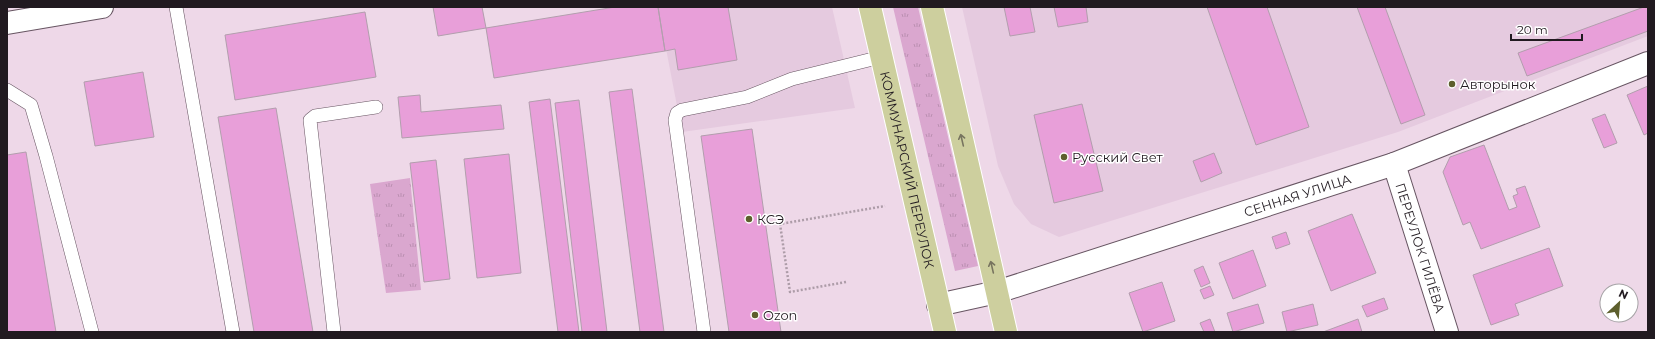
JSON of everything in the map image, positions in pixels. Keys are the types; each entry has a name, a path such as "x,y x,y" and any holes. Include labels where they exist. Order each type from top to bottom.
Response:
{"main road":[{"name":"КОММУНАРСКИЙ ПЕРЕУЛОК","path":"870,7 945,332"},
{"path":"932,7 1006,332"}],"street":[{"path":"7,23 102,7"},
{"name":"СЕННАЯ УЛИЦА","path":"938,305 997,292 1394,164 1648,63"},
{"name":"ПЕРЕУЛОК ГИЛЁВА","path":"1394,164 1447,332"}],"lane":[{"path":"176,7 233,332"},
{"path":"704,332 675,120 677,113 682,110 747,97 792,79 881,57"},
{"path":"7,90 31,105 46,156 92,332"},
{"path":"334,332 310,120 315,116 376,107"}],"path":[{"path":"846,282 790,292 780,224 886,206"}],"shaded area":[{"path":"658,7 832,7 855,108 682,132"},
{"path":"962,7 1648,7 1648,36 1398,132 1059,237 1031,224 1014,204 998,166"}],"green space":[{"path":"893,7 918,7 978,266 955,271"},
{"path":"410,178 421,290 386,293 370,184"}],"building":[{"path":"433,7 482,7 486,28 438,36"},
{"path":"615,7 658,7 665,51 494,78 486,28"},
{"path":"658,7 728,7 737,60 678,70 675,49 665,51"},
{"path":"1004,7 1030,7 1035,32 1010,36"},
{"path":"1054,7 1086,7 1088,22 1058,27"},
{"path":"1207,7 1267,7 1309,127 1256,145"},
{"path":"1357,7 1385,7 1425,115 1401,124"},
{"path":"1644,7 1648,7 1648,31 1527,76 1518,53"},
{"path":"365,12 376,77 235,100 225,35"},
{"path":"143,72 154,137 95,146 84,82"},
{"path":"1648,86 1648,133 1644,135 1627,95"},
{"path":"632,89 664,332 640,332 609,92"},
{"path":"420,95 421,112 501,105 504,129 402,138 398,97"},
{"path":"550,99 579,332 558,332 529,102"},
{"path":"579,100 607,332 582,332 555,103"},
{"path":"1082,104 1103,191 1054,203 1034,115"},
{"path":"276,108 313,332 254,332 218,117"},
{"path":"1605,114 1617,143 1604,148 1592,119"},
{"path":"752,129 781,332 729,332 701,136"},
{"path":"1484,145 1509,210 1517,207 1513,196 1518,194 1516,189 1525,186 1540,227 1481,249 1470,222 1463,225 1443,172 1450,157"},
{"path":"26,152 56,332 7,332 7,155"},
{"path":"1214,153 1222,173 1201,182 1193,161"},
{"path":"509,154 521,273 477,278 464,159"},
{"path":"436,160 450,279 424,282 410,163"},
{"path":"1352,214 1376,273 1331,291 1308,231"},
{"path":"1286,232 1290,244 1276,249 1272,237"},
{"path":"1549,248 1563,286 1515,304 1519,315 1491,325 1473,275"},
{"path":"1253,250 1266,286 1233,299 1219,263"},
{"path":"1203,266 1210,283 1201,287 1194,270"},
{"path":"1162,282 1175,321 1143,332 1129,293"},
{"path":"1210,286 1214,295 1204,299 1200,290"},
{"path":"1384,298 1388,309 1367,317 1362,306"},
{"path":"1258,304 1264,323 1233,332 1227,313"},
{"path":"1313,304 1318,325 1287,332 1282,312"},
{"path":"1210,319 1215,332 1204,332 1200,323"},
{"path":"1358,319 1362,332 1323,332"}],"place":[{"name":"Авторынок","path":"1452,84"},
{"name":"Русский Свет","path":"1064,157"},
{"name":"КСЭ","path":"749,219"},
{"name":"Ozon","path":"755,315"}]}
